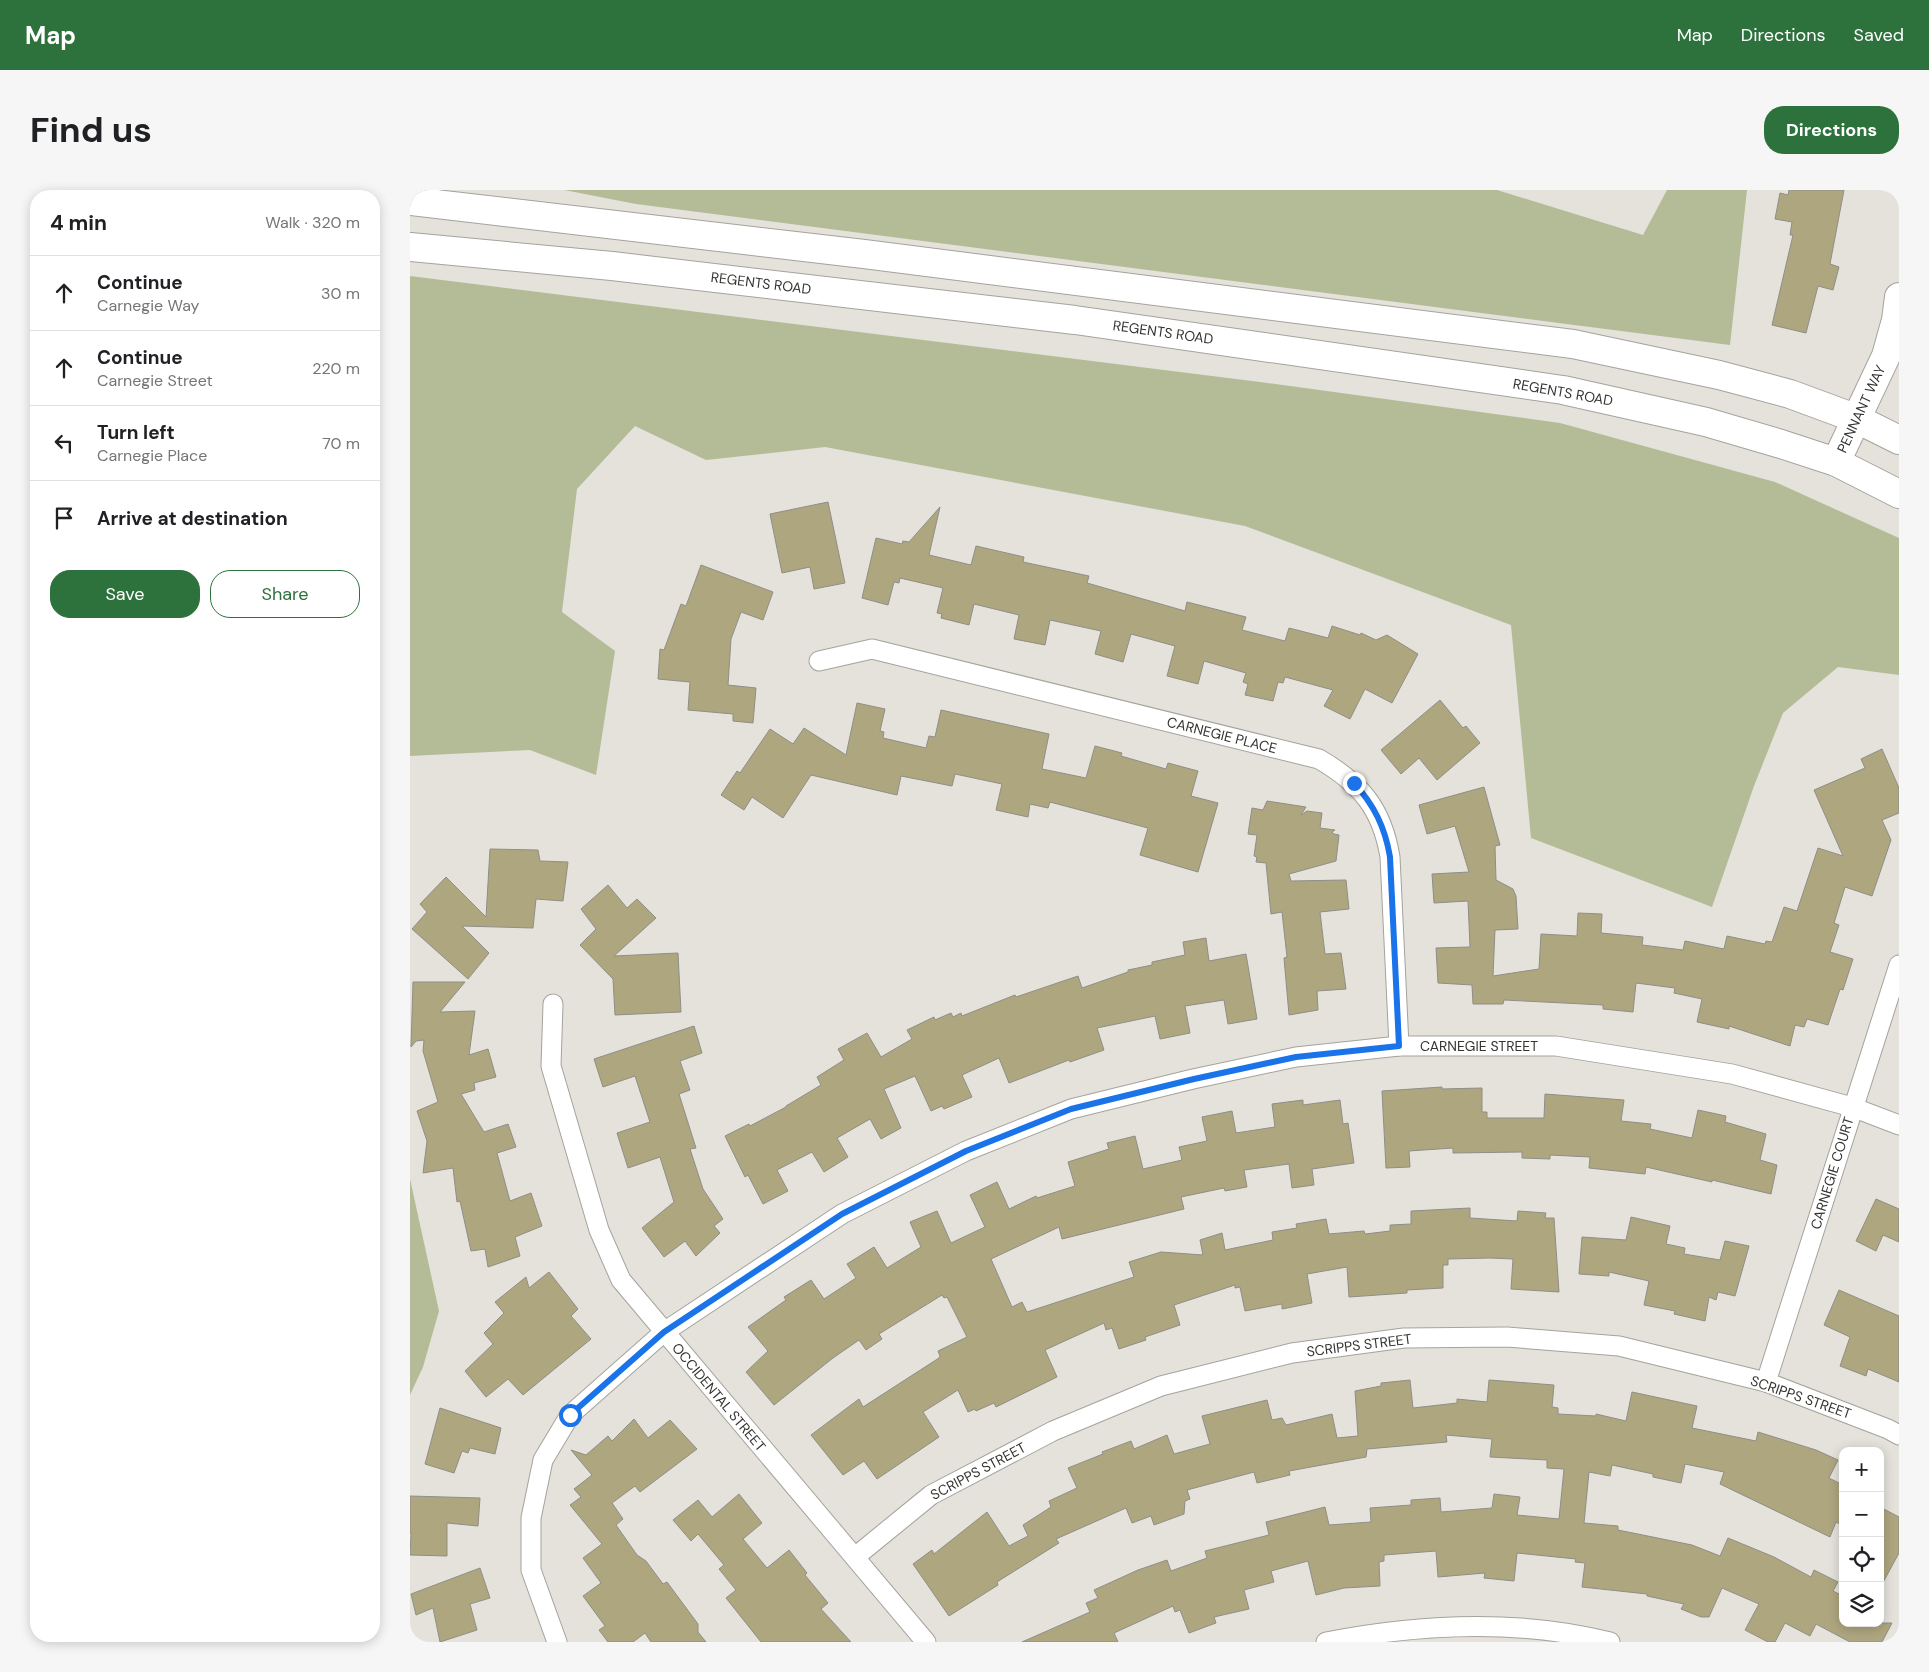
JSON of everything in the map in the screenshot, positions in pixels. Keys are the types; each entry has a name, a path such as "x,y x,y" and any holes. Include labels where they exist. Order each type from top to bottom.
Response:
{"main road":[{"path":"418,199 854,252 1573,344 1737,380 1790,394 1855,418 1899,440"},
{"name":"REGENTS ROAD","path":"410,248 612,266 1075,320 1563,390 1706,422 1836,462 1899,494"},
{"name":"PENNANT WAY","path":"1836,462 1855,418 1886,356 1896,320 1899,297"}],"street":[{"name":"CARNEGIE PLACE","path":"819,661 872,649 1319,759 1341,772 1354,783 1375,809 1387,840 1390,857 1399,1046"},
{"name":"CARNEGIE COURT","path":"1766,1382 1852,1107 1899,965"},
{"name":"OCCIDENTAL STREET","path":"553,1004 551,1066 599,1230 621,1280 926,1642"},
{"name":"CARNEGIE STREET","path":"557,1642 531,1570 531,1518 543,1460 570,1415 664,1332 842,1214 966,1151 1071,1109 1194,1079 1296,1057 1399,1046 1556,1046 1732,1074 1852,1107 1899,1125"},
{"name":"SCRIPPS STREET","path":"855,1557 931,1495 1053,1432 1161,1386 1292,1353 1404,1338 1507,1337 1619,1346 1766,1382 1888,1428 1899,1435"},
{"path":"1326,1642 1363,1635 1469,1626 1575,1633 1610,1642"}],"green space":[{"path":"564,190 1497,190 1643,235 1667,190 1747,190 1730,345 636,204"},
{"path":"410,276 1260,382 1560,423 1775,482 1899,538 1899,675 1838,667 1783,713 1754,786 1712,907 1531,838 1511,625 1245,526 825,447 706,460 635,426 577,489 562,612 615,651 596,775 530,750 410,756"},
{"path":"410,1179 439,1311 423,1367 410,1395"}],"building":[{"path":"1789,190 1844,190 1830,264 1839,267 1833,290 1818,286 1806,333 1772,325 1793,235 1790,235 1792,222 1775,219 1780,193 1788,195"},
{"path":"828,502 845,583 814,589 810,567 782,573 770,514"},
{"path":"940,507 929,555 971,565 976,546 1024,557 1023,562 1089,576 1087,583 1185,611 1187,602 1246,617 1242,630 1285,641 1289,628 1328,638 1332,626 1360,635 1361,633 1376,640 1387,635 1418,654 1392,703 1365,689 1350,719 1324,706 1333,690 1285,677 1283,683 1278,682 1273,701 1245,695 1248,684 1243,682 1246,673 1204,661 1198,684 1167,676 1175,646 1131,634 1123,662 1095,654 1101,631 1050,620 1045,645 1014,639 1019,615 974,604 969,625 941,618 942,614 937,613 943,588 900,578 899,583 894,582 888,605 862,598 876,538 902,544 903,541 909,542"},
{"path":"701,565 773,592 763,620 741,612 731,639 728,685 756,688 753,723 733,721 733,714 688,710 690,682 658,679 660,649 664,650 681,604 686,606"},
{"path":"1440,700 1463,728 1466,726 1480,743 1437,780 1419,758 1401,774 1381,750"},
{"path":"857,703 885,709 880,731 884,732 883,738 926,748 929,736 935,737 941,710 1049,734 1042,769 1086,778 1095,746 1122,753 1121,756 1166,769 1168,763 1198,771 1191,796 1218,803 1198,872 1140,855 1148,828 1050,802 1048,808 1030,804 1028,817 996,810 1002,784 955,774 952,786 901,776 897,795 811,775 783,818 752,797 744,810 721,795 737,771 740,773 770,729 793,744 804,728 846,755"},
{"path":"1882,749 1899,788 1899,813 1882,820 1891,840 1872,896 1845,887 1834,923 1839,925 1830,952 1853,959 1843,990 1840,989 1828,1025 1807,1019 1804,1027 1795,1025 1790,1046 1729,1026 1729,1029 1697,1022 1702,999 1674,993 1675,988 1636,983 1633,1012 1603,1009 1603,1005 1504,1000 1503,1004 1473,1004 1472,985 1438,983 1436,948 1470,947 1468,901 1434,903 1432,874 1469,872 1455,826 1427,834 1419,805 1484,787 1500,845 1495,846 1496,880 1513,889 1516,896 1518,929 1495,930 1493,976 1539,969 1541,934 1577,936 1578,913 1602,914 1601,933 1643,937 1642,945 1683,950 1685,941 1724,949 1727,936 1765,944 1766,941 1772,942 1784,907 1797,911 1818,848 1843,856 1814,790 1865,768 1861,759"},
{"path":"1267,801 1306,807 1301,815 1307,811 1322,813 1320,828 1335,830 1332,832 1339,835 1336,861 1289,874 1291,881 1346,880 1349,909 1320,912 1325,954 1341,953 1346,989 1317,991 1318,1010 1289,1015 1284,958 1287,957 1282,912 1271,914 1266,863 1256,862 1257,857 1254,856 1257,835 1248,834 1252,808 1263,810"},
{"path":"490,849 538,850 540,861 568,862 563,901 536,899 533,928 462,926 489,953 468,979 412,929 427,912 420,904 446,877 486,917"},
{"path":"608,885 627,908 637,899 656,918 614,956 678,953 681,1012 615,1015 613,979 580,945 596,929 581,909"},
{"path":"1206,938 1209,961 1246,954 1257,1019 1228,1024 1224,1000 1185,1006 1190,1033 1160,1039 1155,1016 1097,1028 1104,1050 1070,1062 1069,1060 1009,1083 999,1058 962,1075 972,1097 944,1109 942,1106 931,1111 915,1076 884,1089 901,1128 881,1139 870,1119 837,1138 848,1157 824,1172 812,1152 777,1170 788,1191 763,1204 748,1175 745,1177 725,1136 749,1124 750,1126 786,1107 821,1085 817,1077 844,1060 838,1049 867,1033 881,1057 912,1039 907,1030 934,1017 935,1020 951,1013 953,1017 961,1013 962,1016 1015,995 1016,997 1078,976 1082,988 1128,972 1128,970 1152,965 1152,962 1185,955 1183,942"},
{"path":"413,982 465,982 440,1012 475,1011 469,1055 488,1049 496,1077 474,1083 475,1090 461,1094 484,1132 508,1124 516,1147 497,1153 510,1201 531,1193 542,1226 515,1237 520,1256 488,1267 485,1249 471,1251 460,1201 457,1202 453,1168 423,1173 427,1141 417,1111 438,1102 423,1051 424,1040 416,1041 411,1047"},
{"path":"694,1026 702,1053 680,1061 690,1090 679,1094 696,1148 690,1149 703,1189 723,1219 714,1226 720,1233 696,1256 685,1241 664,1257 642,1228 674,1202 660,1157 628,1168 617,1133 650,1122 635,1076 603,1087 594,1059"},
{"path":"1442,1087 1442,1089 1482,1088 1482,1112 1487,1112 1487,1118 1544,1118 1545,1094 1624,1100 1621,1121 1651,1124 1650,1129 1692,1138 1698,1110 1726,1116 1725,1122 1766,1134 1760,1160 1777,1165 1771,1194 1646,1167 1645,1174 1589,1168 1590,1157 1550,1155 1550,1159 1522,1158 1522,1152 1453,1153 1453,1148 1409,1151 1410,1167 1386,1168 1382,1091"},
{"path":"1303,1100 1303,1105 1340,1100 1343,1124 1348,1123 1354,1163 1312,1169 1314,1185 1292,1188 1289,1164 1244,1170 1247,1187 1225,1191 1224,1188 1181,1197 1184,1209 1062,1239 1059,1227 991,1259 1012,1307 1022,1302 1027,1312 1134,1277 1129,1262 1161,1252 1203,1255 1200,1240 1222,1233 1225,1250 1273,1240 1272,1232 1297,1228 1296,1224 1326,1219 1329,1234 1364,1231 1365,1234 1390,1231 1390,1225 1411,1224 1411,1211 1470,1208 1470,1218 1517,1221 1518,1211 1546,1213 1545,1218 1554,1218 1559,1292 1511,1289 1513,1259 1490,1258 1448,1259 1448,1265 1443,1265 1443,1288 1407,1290 1407,1293 1349,1297 1347,1267 1307,1274 1312,1303 1282,1309 1282,1304 1245,1311 1240,1287 1235,1288 1235,1285 1174,1305 1180,1325 1145,1337 1146,1340 1119,1349 1112,1328 1106,1330 1104,1323 1045,1350 1057,1377 996,1407 994,1403 976,1411 975,1409 968,1412 958,1390 923,1412 939,1437 877,1479 864,1461 843,1475 811,1435 859,1399 863,1407 939,1358 938,1351 967,1337 947,1297 944,1298 942,1295 879,1334 882,1339 866,1350 859,1340 774,1405 746,1372 768,1351 748,1327 786,1300 784,1297 811,1280 824,1299 856,1278 847,1264 874,1247 887,1268 921,1247 910,1222 937,1211 951,1243 985,1227 970,1195 997,1182 1009,1209 1036,1196 1037,1198 1075,1186 1068,1162 1109,1149 1107,1143 1135,1136 1143,1169 1182,1160 1179,1147 1207,1141 1202,1117 1232,1111 1236,1133 1275,1127 1272,1104"},
{"path":"1876,1199 1899,1209 1899,1242 1883,1235 1876,1251 1856,1241"},
{"path":"1631,1217 1670,1226 1666,1244 1685,1248 1684,1254 1720,1260 1725,1241 1749,1246 1735,1296 1718,1292 1716,1300 1709,1297 1705,1321 1674,1314 1675,1311 1644,1305 1649,1281 1609,1272 1609,1276 1579,1274 1582,1237 1626,1240"},
{"path":"549,1272 578,1309 571,1316 591,1339 523,1395 508,1379 486,1397 465,1371 493,1344 484,1333 504,1313 495,1302 526,1277 529,1288"},
{"path":"1839,1290 1899,1316 1899,1382 1868,1369 1866,1376 1840,1366 1850,1337 1824,1325"},
{"path":"1410,1380 1413,1408 1457,1403 1457,1399 1487,1402 1489,1380 1554,1385 1552,1407 1558,1408 1558,1414 1596,1416 1596,1414 1626,1421 1632,1392 1697,1406 1692,1428 1756,1441 1758,1432 1816,1450 1838,1460 1829,1478 1839,1483 1839,1524 1836,1522 1830,1537 1720,1484 1724,1472 1685,1464 1681,1483 1653,1477 1653,1474 1612,1465 1610,1476 1589,1472 1584,1523 1618,1526 1618,1530 1692,1545 1720,1556 1728,1538 1774,1557 1811,1577 1814,1570 1838,1582 1833,1591 1839,1594 1839,1627 1884,1627 1884,1623 1892,1623 1882,1642 1850,1642 1816,1624 1810,1636 1785,1623 1775,1642 1768,1642 1745,1630 1759,1604 1722,1588 1709,1617 1701,1617 1681,1609 1684,1604 1647,1596 1647,1594 1582,1587 1585,1563 1575,1562 1576,1559 1517,1553 1514,1581 1484,1578 1485,1573 1438,1577 1436,1551 1384,1555 1384,1561 1379,1562 1380,1586 1344,1588 1316,1595 1308,1561 1271,1571 1274,1582 1244,1590 1249,1609 1214,1617 1216,1623 1189,1633 1180,1610 1175,1612 1173,1606 1114,1633 1118,1642 1022,1642 1090,1612 1086,1603 1098,1598 1094,1590 1138,1570 1167,1560 1171,1571 1207,1558 1205,1551 1269,1535 1266,1522 1325,1507 1329,1525 1371,1522 1370,1508 1411,1505 1411,1500 1440,1498 1441,1512 1492,1508 1494,1494 1520,1497 1517,1515 1559,1519 1564,1469 1547,1468 1547,1460 1490,1457 1492,1439 1446,1435 1447,1442 1367,1449 1366,1457 1289,1471 1290,1475 1257,1483 1254,1472 1187,1490 1190,1499 1185,1501 1184,1514 1154,1525 1151,1516 1132,1523 1126,1508 1056,1539 1059,1543 997,1582 998,1585 949,1616 913,1564 932,1550 934,1554 987,1512 1009,1546 1028,1536 1023,1525 1051,1507 1049,1501 1077,1488 1068,1468 1103,1454 1102,1452 1131,1441 1134,1449 1167,1435 1174,1454 1210,1444 1202,1416 1267,1400 1272,1420 1282,1418 1286,1425 1332,1414 1337,1438 1358,1436 1355,1391 1381,1386 1381,1383"},
{"path":"440,1408 501,1428 495,1454 470,1448 468,1453 462,1451 454,1473 425,1464"},
{"path":"634,1419 648,1438 670,1420 697,1449 640,1492 635,1486 612,1503 623,1519 616,1525 637,1555 646,1561 663,1584 667,1582 698,1624 698,1632 706,1642 651,1642 645,1633 633,1642 608,1642 599,1630 605,1626 583,1596 601,1583 583,1558 602,1544 570,1505 581,1497 574,1489 592,1475 571,1450 586,1455 608,1436 612,1441"},
{"path":"739,1494 762,1523 743,1539 767,1568 789,1550 807,1573 805,1575 828,1603 821,1609 851,1642 761,1642 726,1598 736,1590 719,1569 724,1565 698,1534 691,1541 673,1520 698,1500 712,1517"},
{"path":"410,1496 480,1498 478,1526 447,1523 447,1556 410,1555"},
{"path":"1884,1509 1899,1517 1899,1553 1884,1581"},
{"path":"480,1568 490,1598 470,1604 477,1630 440,1642 433,1608 416,1615 411,1594"}],"route":[{"path":"570,1415 664,1332 842,1214 966,1151 1071,1109 1194,1079 1296,1057 1399,1046 1390,857 1387,840 1375,809 1354,783"}]}
